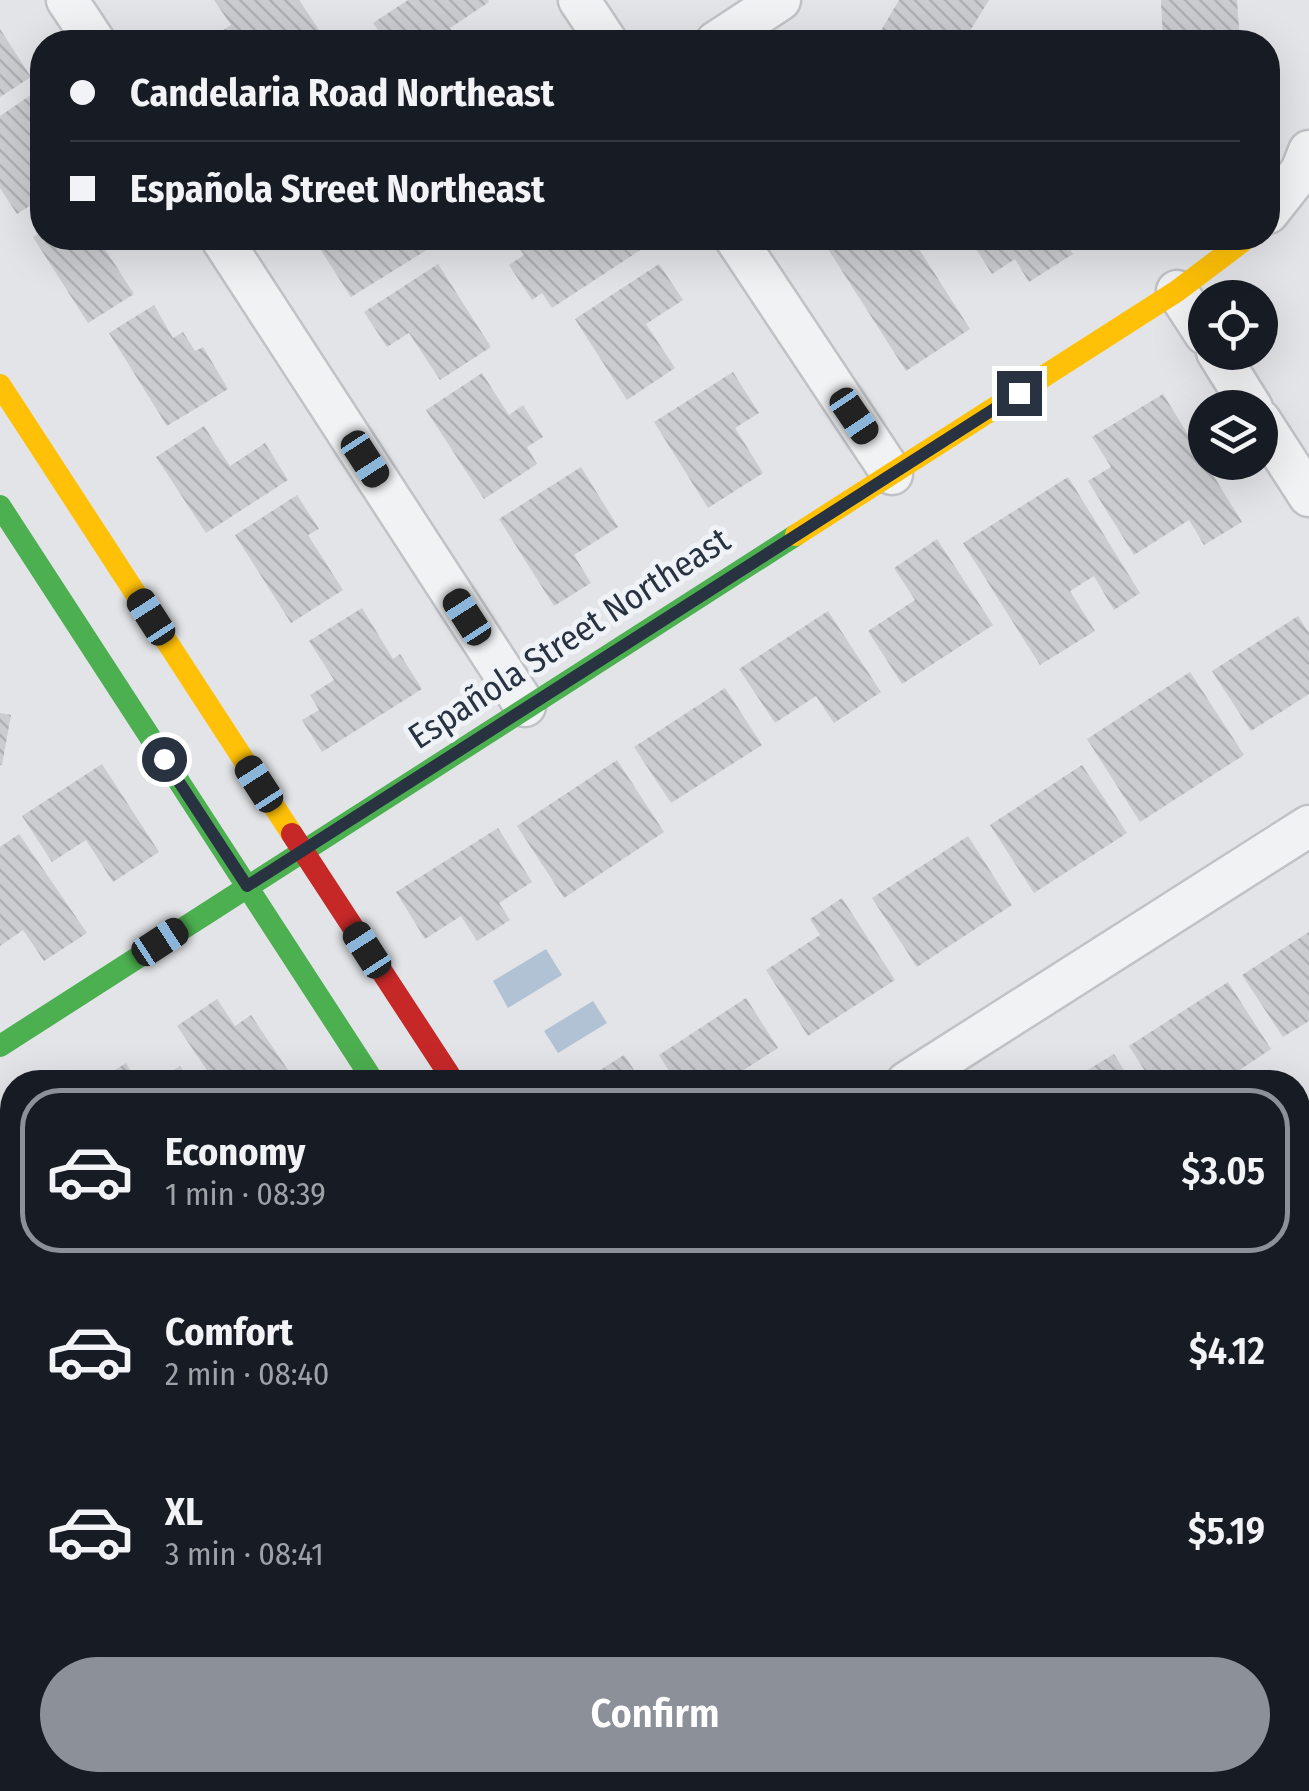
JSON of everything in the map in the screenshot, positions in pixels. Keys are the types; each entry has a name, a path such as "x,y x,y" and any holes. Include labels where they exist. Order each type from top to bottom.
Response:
{"main road":[{"name":"Española Street Northeast","path":"0,1046 1178,291 1232,250"},
{"path":"0,385 446,1070"},
{"path":"0,506 366,1070"}],"street":[{"path":"67,0 87,30"},
{"path":"579,0 598,30"},
{"path":"734,30 780,0"},
{"path":"1280,198 1301,171 1309,150"},
{"path":"229,250 525,706"},
{"path":"743,250 892,474"},
{"path":"1178,291 1188,307"},
{"path":"1278,448 1309,496"},
{"path":"926,1070 1309,826"}],"water":[{"path":"546,949 562,975 508,1008 493,981"},
{"path":"593,1001 607,1023 558,1053 544,1031"}],"building":[{"path":"214,0 299,0 319,30 223,30 231,25"},
{"path":"408,0 489,2 451,30 378,30 373,23"},
{"path":"899,0 989,0 970,30 881,30"},
{"path":"1161,0 1237,0 1239,30 1162,30"},
{"path":"0,29 30,78 0,97"},
{"path":"30,95 30,206 17,214 0,188 0,116"},
{"path":"41,250 106,250 134,294 88,323"},
{"path":"321,250 427,250 351,297"},
{"path":"520,250 640,250 552,308 542,293 532,300 509,265 524,255"},
{"path":"829,250 920,250 970,329 906,371"},
{"path":"977,250 1070,250 1073,254 1029,282 1015,259 992,274"},
{"path":"438,264 491,347 440,380 409,333 387,347 364,312"},
{"path":"659,264 683,300 646,324 675,368 627,400 575,319"},
{"path":"154,305 173,338 183,332 195,351 203,347 228,389 167,426 109,333"},
{"path":"733,372 759,413 735,428 763,473 708,508 654,422"},
{"path":"482,373 509,415 523,405 543,437 527,447 537,464 484,499 426,410"},
{"path":"1163,394 1188,435 1188,480 1216,480 1242,522 1204,545 1189,520 1134,555 1088,481 1111,467 1092,437"},
{"path":"204,426 230,466 265,443 288,480 206,533 156,457"},
{"path":"581,467 618,527 574,555 591,583 554,606 499,519"},
{"path":"1068,477 1140,593 1114,610 1094,576 1070,591 1095,631 1040,665 963,543"},
{"path":"297,495 319,529 308,535 343,590 291,623 235,535"},
{"path":"937,539 993,625 902,684 868,631 915,600 894,568"},
{"path":"362,608 393,659 400,654 422,689 322,752 302,720 319,710 310,695 334,680 309,641"},
{"path":"828,611 881,692 834,723 816,696 775,723 739,669"},
{"path":"1298,616 1309,633 1309,694 1251,731 1212,671"},
{"path":"1190,672 1244,755 1140,822 1087,739"},
{"path":"725,688 762,745 671,803 634,747"},
{"path":"0,713 11,715 2,765 0,765"},
{"path":"617,760 664,832 564,898 517,826"},
{"path":"102,764 159,852 113,882 86,840 52,862 22,816"},
{"path":"1082,765 1127,833 1034,893 990,825"},
{"path":"498,828 532,882 499,903 510,920 477,941 461,916 425,939 396,892"},
{"path":"19,834 87,933 44,961 23,930 0,946 0,847"},
{"path":"968,836 1012,905 917,967 872,898"},
{"path":"842,898 895,980 808,1036 766,970 820,935 810,919"},
{"path":"1309,932 1309,1021 1283,1037 1242,975"},
{"path":"1228,982 1271,1049 1240,1070 1144,1070 1129,1046"},
{"path":"746,998 778,1048 744,1070 668,1070 659,1055"},
{"path":"217,999 235,1026 251,1015 288,1070 207,1070 177,1026"},
{"path":"1114,1054 1124,1070 1088,1070"},
{"path":"624,1055 634,1070 600,1070"}],"traffic: fast":[{"path":"0,506 366,1070"},
{"path":"0,1046 796,535"}],"traffic: slow":[{"path":"796,535 1177,291 1231,250"},
{"path":"0,385 292,834"}],"traffic: jam":[{"path":"292,834 446,1070"}],"route":[{"path":"164,759 247,886 1019,393"}]}
